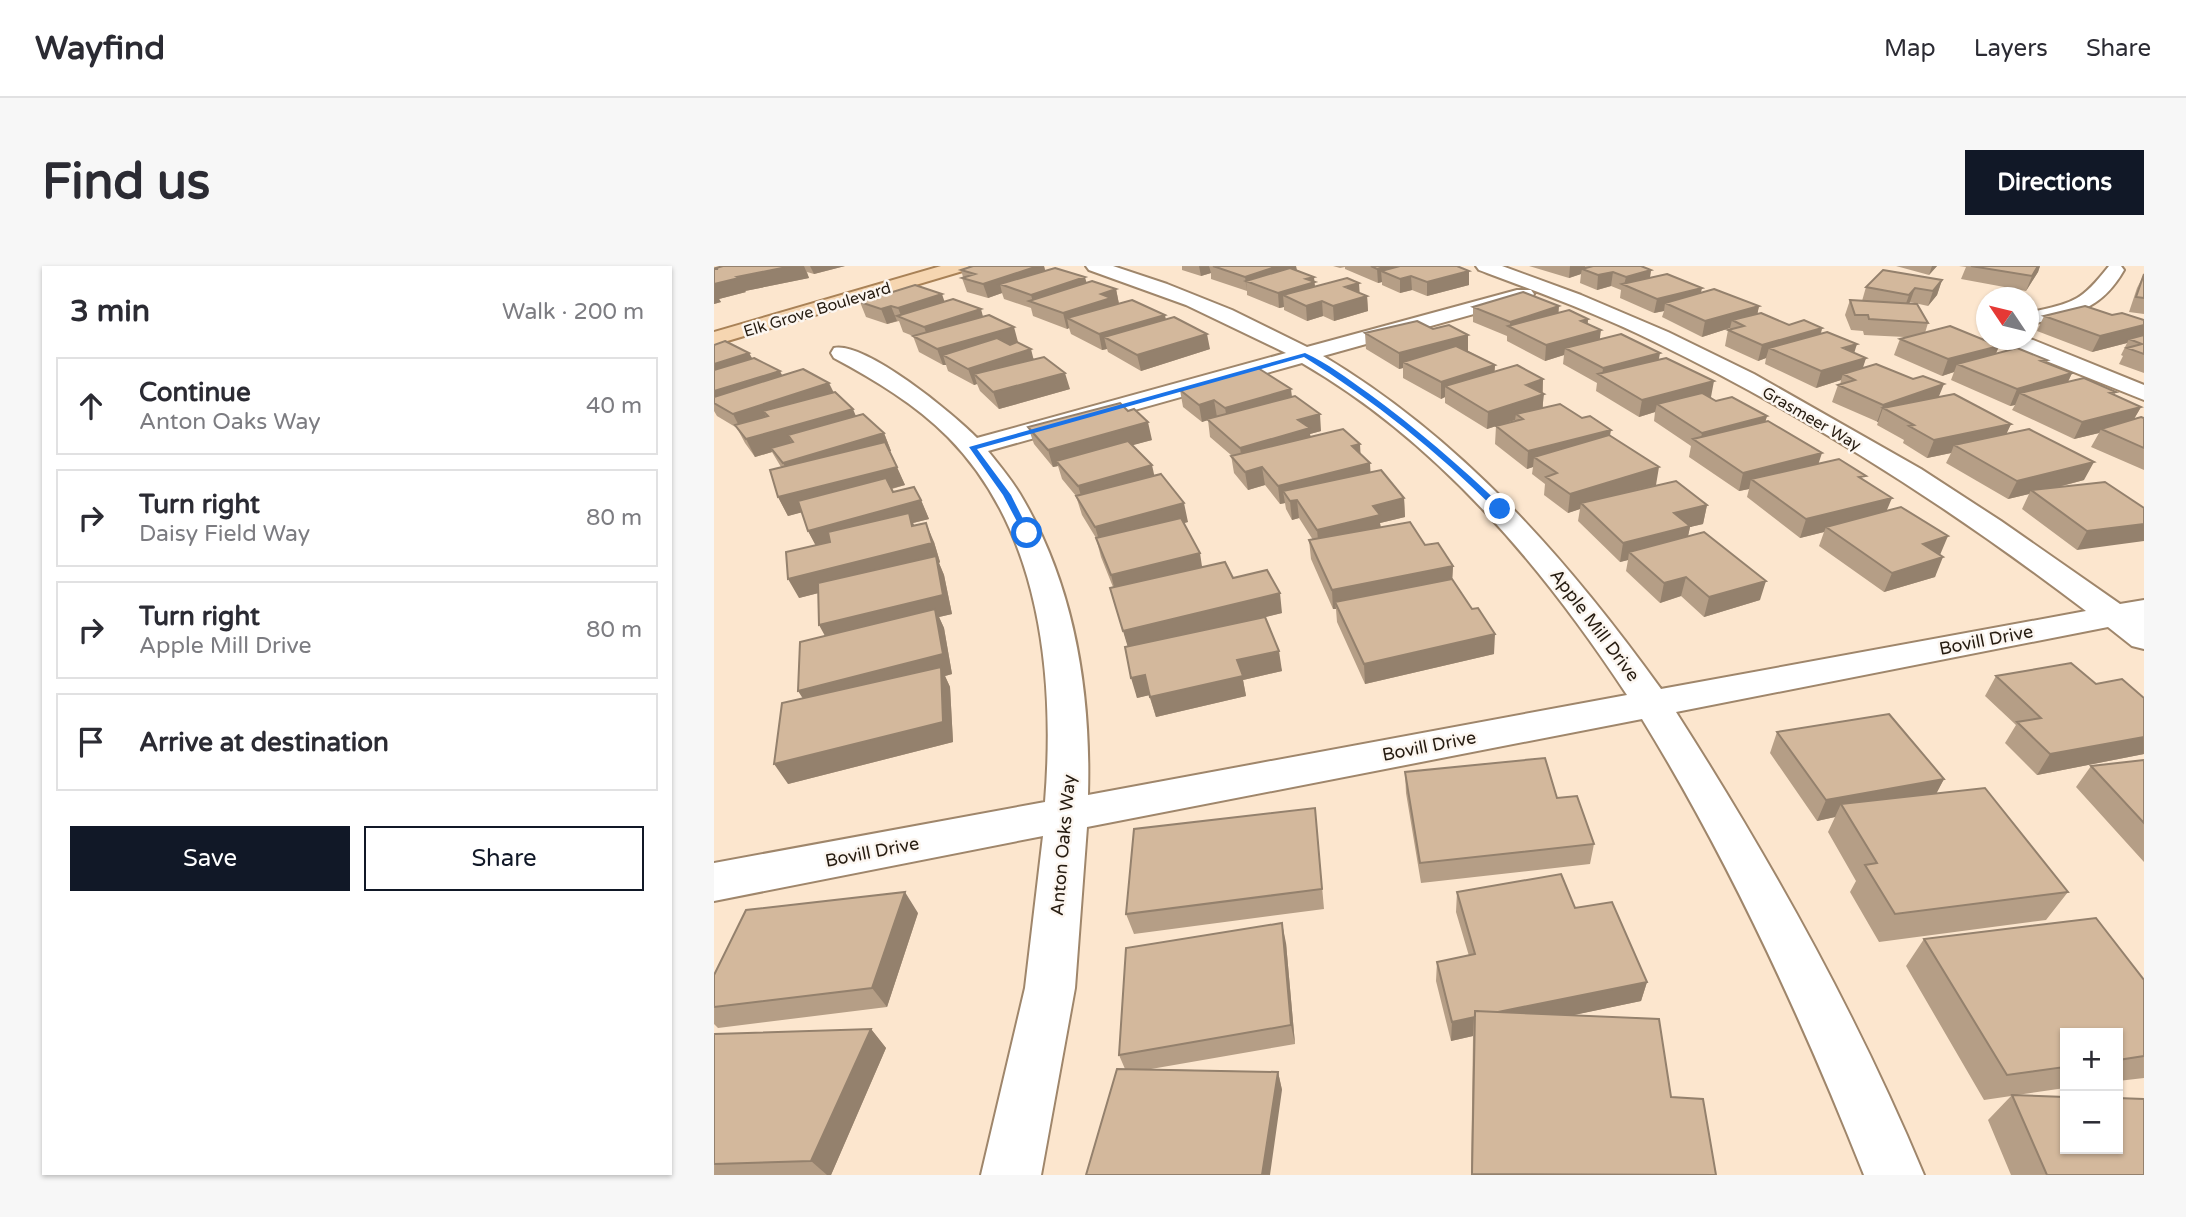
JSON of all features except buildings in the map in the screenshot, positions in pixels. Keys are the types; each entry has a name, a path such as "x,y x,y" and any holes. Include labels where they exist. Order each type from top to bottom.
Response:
{"main road":[{"name":"Elk Grove Boulevard","path":"714,328 926,266"},
{"name":"Elk Grove Boulevard","path":"714,339 960,266"}],"street":[{"name":"Apple Mill Drive","path":"1095,266 1207,306 1305,355 1346,381 1410,427 1455,465 1500,509 1573,592 1653,703 1744,857 1856,1085 1894,1175"},
{"name":"Grasmeer Way","path":"1485,266 1546,288 1674,344 1783,400 1878,455 2134,621"},
{"path":"2039,316 2081,304 2099,295 2124,272 2090,266"},
{"path":"972,447 1546,288"},
{"path":"2039,350 2144,393"},
{"name":"Anton Oaks Way","path":"842,353 890,378 919,398 972,447 1007,495 1027,533 1051,604 1066,694 1070,770 1068,815 1050,987 1011,1175"},
{"name":"Bovill Drive","path":"714,882 1653,703 2134,621"}],"route":[{"path":"1027,533 1007,495 972,447 1305,355 1410,427 1455,465 1500,509"}]}
